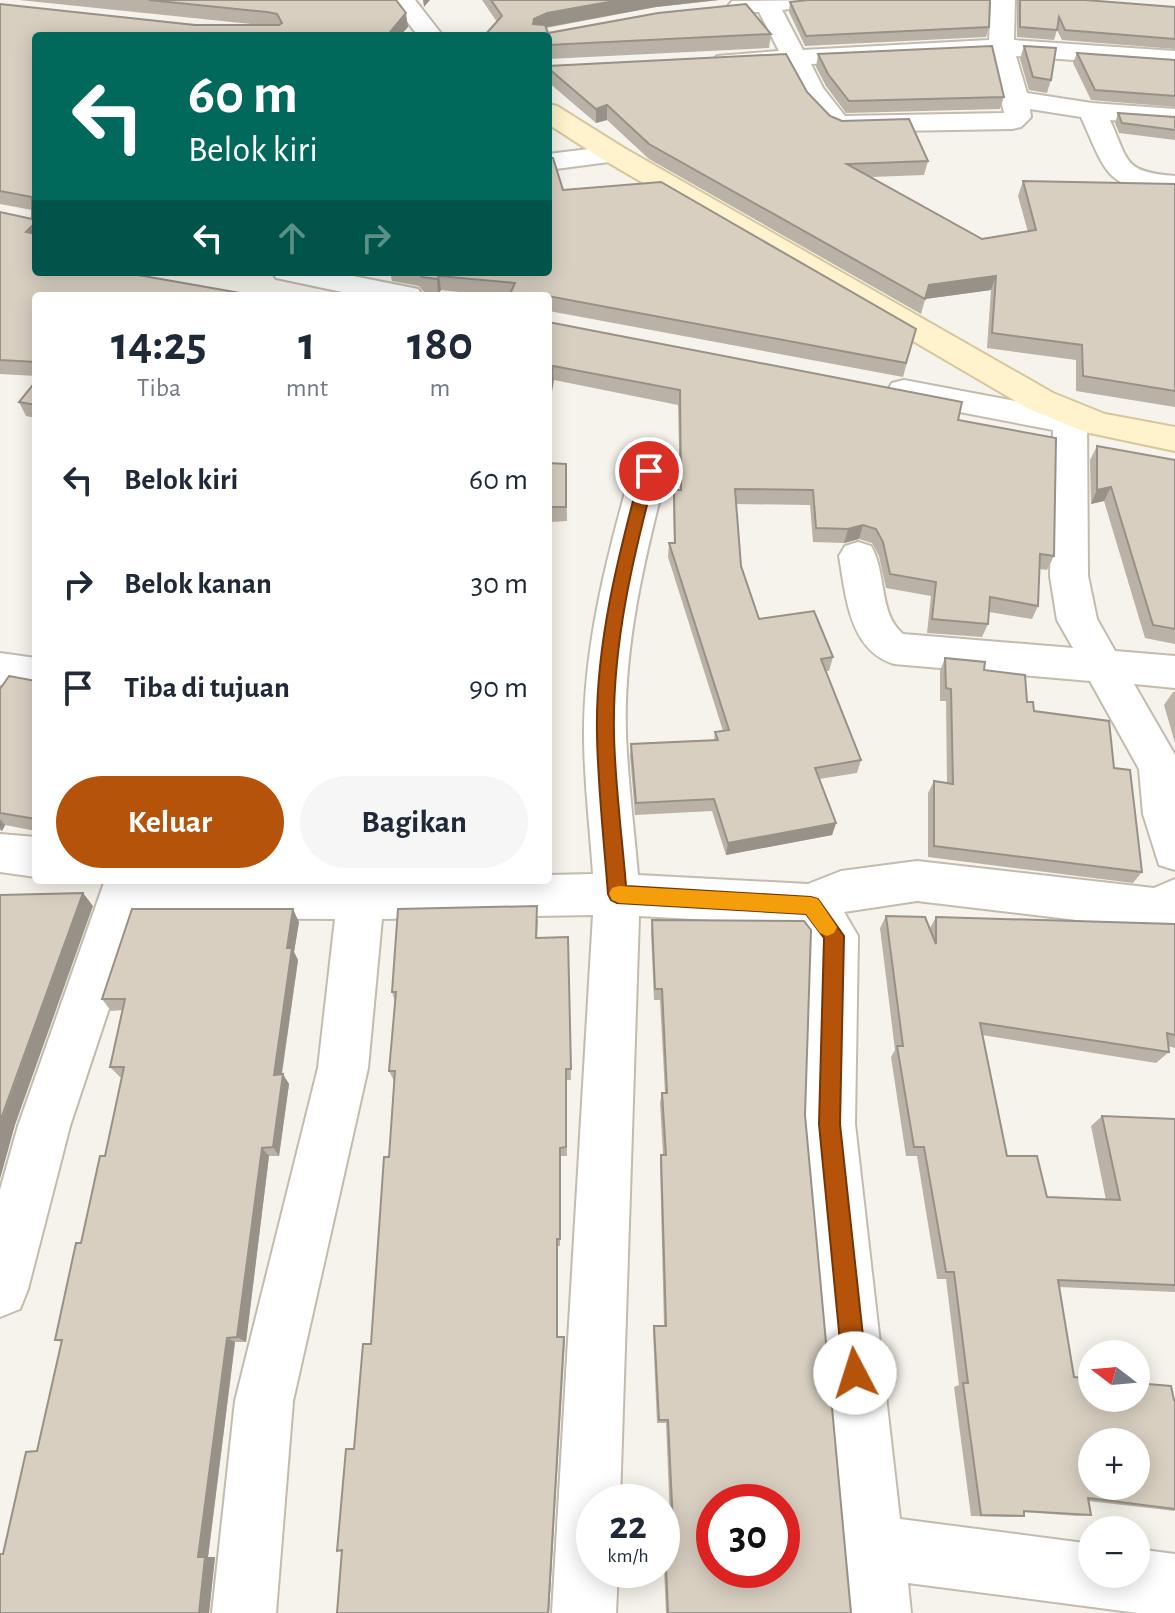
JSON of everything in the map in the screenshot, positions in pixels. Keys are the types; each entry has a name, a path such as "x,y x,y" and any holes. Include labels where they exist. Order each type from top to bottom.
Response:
{"main road":[{"path":"552,115 614,154 1070,418 1175,439"}],"street":[{"path":"720,9 811,0"},
{"path":"767,3 811,90 837,124 1012,121 1018,117 1001,47 1003,0"},
{"path":"409,1 428,32"},
{"path":"696,63 1001,47 1175,59"},
{"path":"1016,99 1092,111 1175,117"},
{"path":"1092,111 1118,169 1124,175 1175,185"},
{"path":"552,162 614,154"},
{"path":"307,276 387,292"},
{"path":"870,384 1070,418 1069,576 1077,620 1160,768 1172,827"},
{"path":"584,1613 617,894 605,733 611,655 623,567 649,471"},
{"path":"858,556 878,633 885,644 894,649 1175,672"},
{"path":"0,669 32,673"},
{"path":"0,853 32,857"},
{"path":"0,1289 44,1126 126,888 617,894 811,905 841,891 917,881 1160,909 1175,899"},
{"path":"244,1613 264,1401 343,1068 362,889"},
{"path":"811,905 834,936 829,1124 879,1613"},
{"path":"871,1547 1175,1586"}],"building":[{"path":"149,0 396,0 406,13 390,32 32,32 32,197 0,191 0,4 195,25 282,23 277,14"},
{"path":"491,0 620,0 547,13 534,19 533,24 545,25 548,32 488,32 502,16"},
{"path":"990,0 989,27 806,36 790,2"},
{"path":"1020,0 1085,0 1175,7 1175,39 1065,30 1059,17 1057,30 1020,27"},
{"path":"746,4 771,34 552,45 552,32 658,13"},
{"path":"992,46 1004,97 849,101 828,74 818,54"},
{"path":"1024,46 1056,48 1051,80 1033,77"},
{"path":"1077,53 1175,60 1175,96 1095,90"},
{"path":"786,54 807,92 830,116 842,121 909,119 928,161 847,164 982,239 1036,230 1023,181 1175,184 1175,391 1083,376 1082,345 992,333 996,276 929,285 925,299 649,144 607,105 596,109 552,71 552,66"},
{"path":"1118,113 1175,117 1175,130 1122,123"},
{"path":"552,158 563,190 661,182 916,329 906,363 552,297 552,292 511,292 515,283 439,276 552,276"},
{"path":"0,212 32,219 32,226 26,232 32,233 32,276 144,276 235,292 32,292 32,362 0,360"},
{"path":"552,323 962,402 958,420 1056,438 1054,556 1040,554 1038,606 990,597 988,624 932,619 936,582 890,574 883,542 876,529 863,525 848,529 816,528 813,490 735,489 741,566 759,619 814,611 833,657 821,659 861,760 815,768 836,823 728,843 714,799 636,803 631,744 718,740 715,732 729,730 669,543 675,543 674,490 681,490 680,390 553,366 552,373"},
{"path":"32,386 32,404 19,402"},
{"path":"1097,446 1175,460 1175,629 1153,625 1111,487 1097,490"},
{"path":"552,463 566,464 566,507 552,507"},
{"path":"945,658 985,662 984,670 1025,675 1027,702 1033,702 1034,711 1109,721 1114,768 1130,770 1142,872 934,846 934,781 953,784 951,689 946,688"},
{"path":"9,676 32,680 32,818 0,813 0,689"},
{"path":"83,893 2,1116 0,1124 0,895"},
{"path":"537,906 536,938 568,937 571,1069 566,1069 566,1147 560,1148 557,1337 564,1337 548,1613 337,1613 342,1550 337,1551 346,1449 354,1449 363,1344 371,1344 384,1157 389,1157 395,1071 389,1071 396,992 392,992 398,909"},
{"path":"132,909 293,909 287,948 292,948 274,1075 283,1074 273,1147 262,1148 237,1337 227,1338 198,1557 205,1557 199,1613 0,1613 0,1554 3,1554 26,1452 37,1451 62,1340 55,1340 76,1243 81,1243 100,1156 105,1156 124,1067 110,1067 125,999 102,999"},
{"path":"886,916 925,917 936,944 936,917 1175,924 1175,1035 1167,1033 1169,1052 980,1023 1007,1156 1037,1156 1047,1197 1120,1200 1102,1116 1175,1119 1175,1285 1058,1280 1074,1377 1078,1377 1078,1412 1150,1412 1150,1384 1171,1386 1175,1400 1175,1509 1104,1500 1150,1500 1150,1428 1078,1428 1078,1500 1088,1500 1091,1515 1024,1511 1024,1516 981,1515 963,1383 968,1383 954,1272 946,1272 924,1147 914,1147 897,1046 903,1046"},
{"path":"652,920 804,921 811,930 805,1115 851,1613 668,1613 667,1588 680,1588 680,1484 671,1484 668,1420 659,1420 654,1326 666,1326 661,1155 666,1155 662,1093 667,1093 662,989 655,989"}],"slow traffic":[{"path":"619,894 811,905 827,927"}],"route":[{"path":"649,471 623,567 611,655 605,733 617,894 811,905 834,936 829,1124 855,1373"}]}
